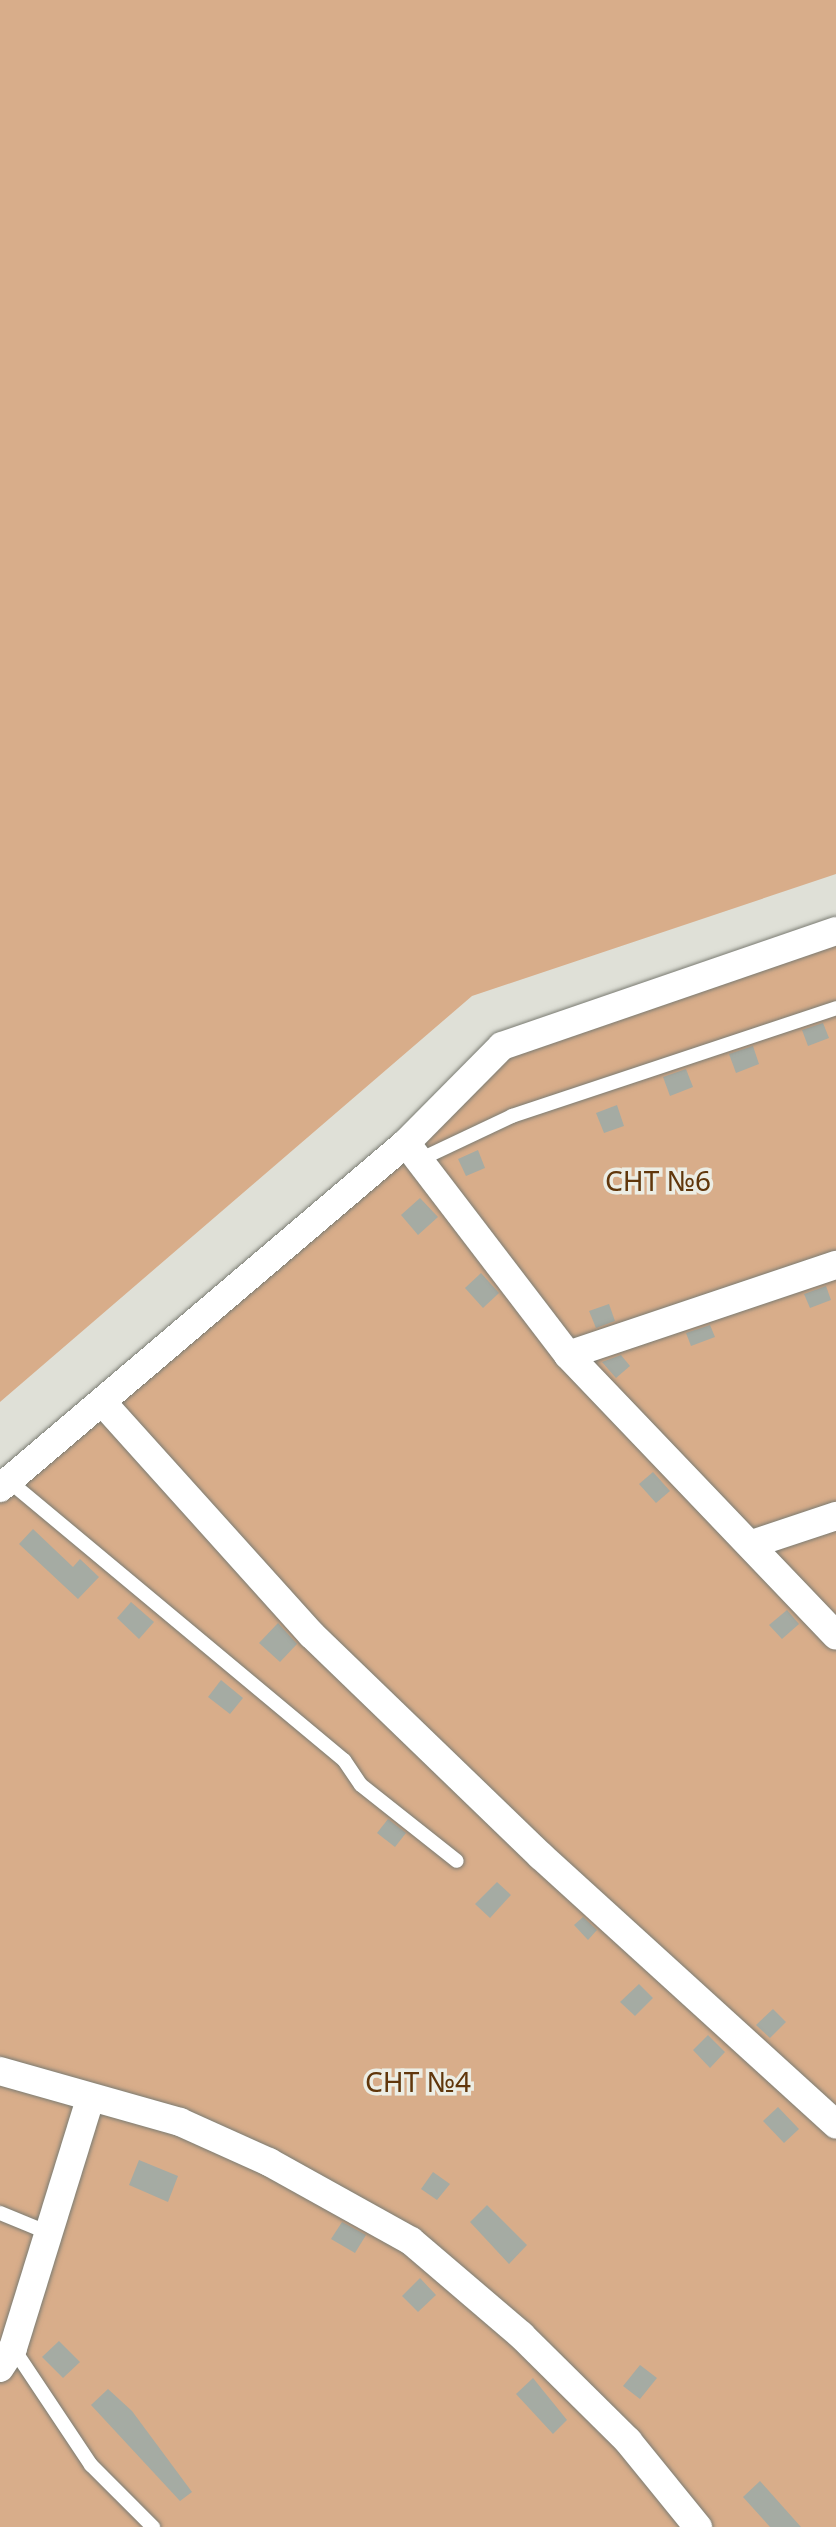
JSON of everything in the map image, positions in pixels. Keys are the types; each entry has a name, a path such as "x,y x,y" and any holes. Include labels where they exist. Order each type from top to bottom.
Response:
{"street":[{"path":"4,1484 412,1152 502,1046 836,931"},
{"path":"412,1152 568,1355 836,1635"},
{"path":"568,1355 836,1265"},
{"path":"103,1403 312,1635 541,1856 836,2124"},
{"path":"752,1544 836,1516"},
{"path":"0,2071 192,2128 269,2162 411,2241 521,2335 628,2441 698,2527"},
{"path":"6,2358 90,2100"}],"lane":[{"path":"412,1152 836,1008"},
{"path":"4,1484 344,1760 361,1785 457,1861"},
{"path":"0,2213 49,2233"},
{"path":"6,2358 91,2465 153,2527"}],"green space":[{"path":"0,0 836,0 836,874 472,996 0,1402"},
{"name":"СНТ №4","path":"836,931 836,2527 0,2527 0,1488 502,1046"}],"building":[{"path":"823,1023 829,1038 808,1046 802,1030"},
{"path":"753,1046 759,1064 736,1073 729,1054"},
{"path":"686,1069 693,1087 670,1096 663,1077"},
{"path":"617,1105 624,1126 604,1133 596,1113"},
{"path":"478,1150 485,1168 466,1176 458,1159"},
{"path":"420,1198 438,1217 418,1235 401,1215"},
{"path":"481,1273 499,1293 483,1308 465,1288"},
{"path":"826,1286 831,1300 810,1308 804,1294"},
{"path":"609,1304 615,1321 596,1328 589,1311"},
{"path":"710,1325 715,1337 691,1346 686,1333"},
{"path":"621,1355 630,1366 616,1378 602,1362"},
{"path":"653,1472 670,1491 656,1503 639,1484"},
{"path":"33,1529 73,1567 80,1559 99,1577 78,1599 19,1544"},
{"path":"131,1602 154,1622 139,1639 117,1618"},
{"path":"787,1610 799,1624 782,1639 769,1625"},
{"path":"278,1623 297,1644 280,1662 259,1643"},
{"path":"221,1680 243,1698 230,1714 208,1697"},
{"path":"388,1819 406,1833 395,1847 377,1833"},
{"path":"497,1882 511,1895 490,1918 475,1904"},
{"path":"583,1917 597,1930 588,1940 574,1925"},
{"path":"639,1984 653,1998 635,2016 620,2002"},
{"path":"773,2009 786,2022 770,2038 756,2025"},
{"path":"708,2035 725,2052 710,2068 693,2050"},
{"path":"778,2107 799,2129 784,2143 763,2121"},
{"path":"139,2160 178,2176 168,2202 129,2185"},
{"path":"433,2172 450,2184 437,2200 421,2189"},
{"path":"487,2205 527,2245 509,2264 470,2222"},
{"path":"342,2222 366,2235 355,2253 331,2239"},
{"path":"420,2278 436,2295 418,2312 402,2296"},
{"path":"59,2341 80,2362 63,2378 42,2357"},
{"path":"640,2365 657,2378 640,2399 623,2386"},
{"path":"533,2378 567,2420 553,2434 516,2394"},
{"path":"108,2389 132,2411 192,2492 180,2501 91,2405"},
{"path":"760,2481 801,2527 770,2527 743,2497"}],"park label":[{"name":"СНТ №6","path":"658,1180"}]}
